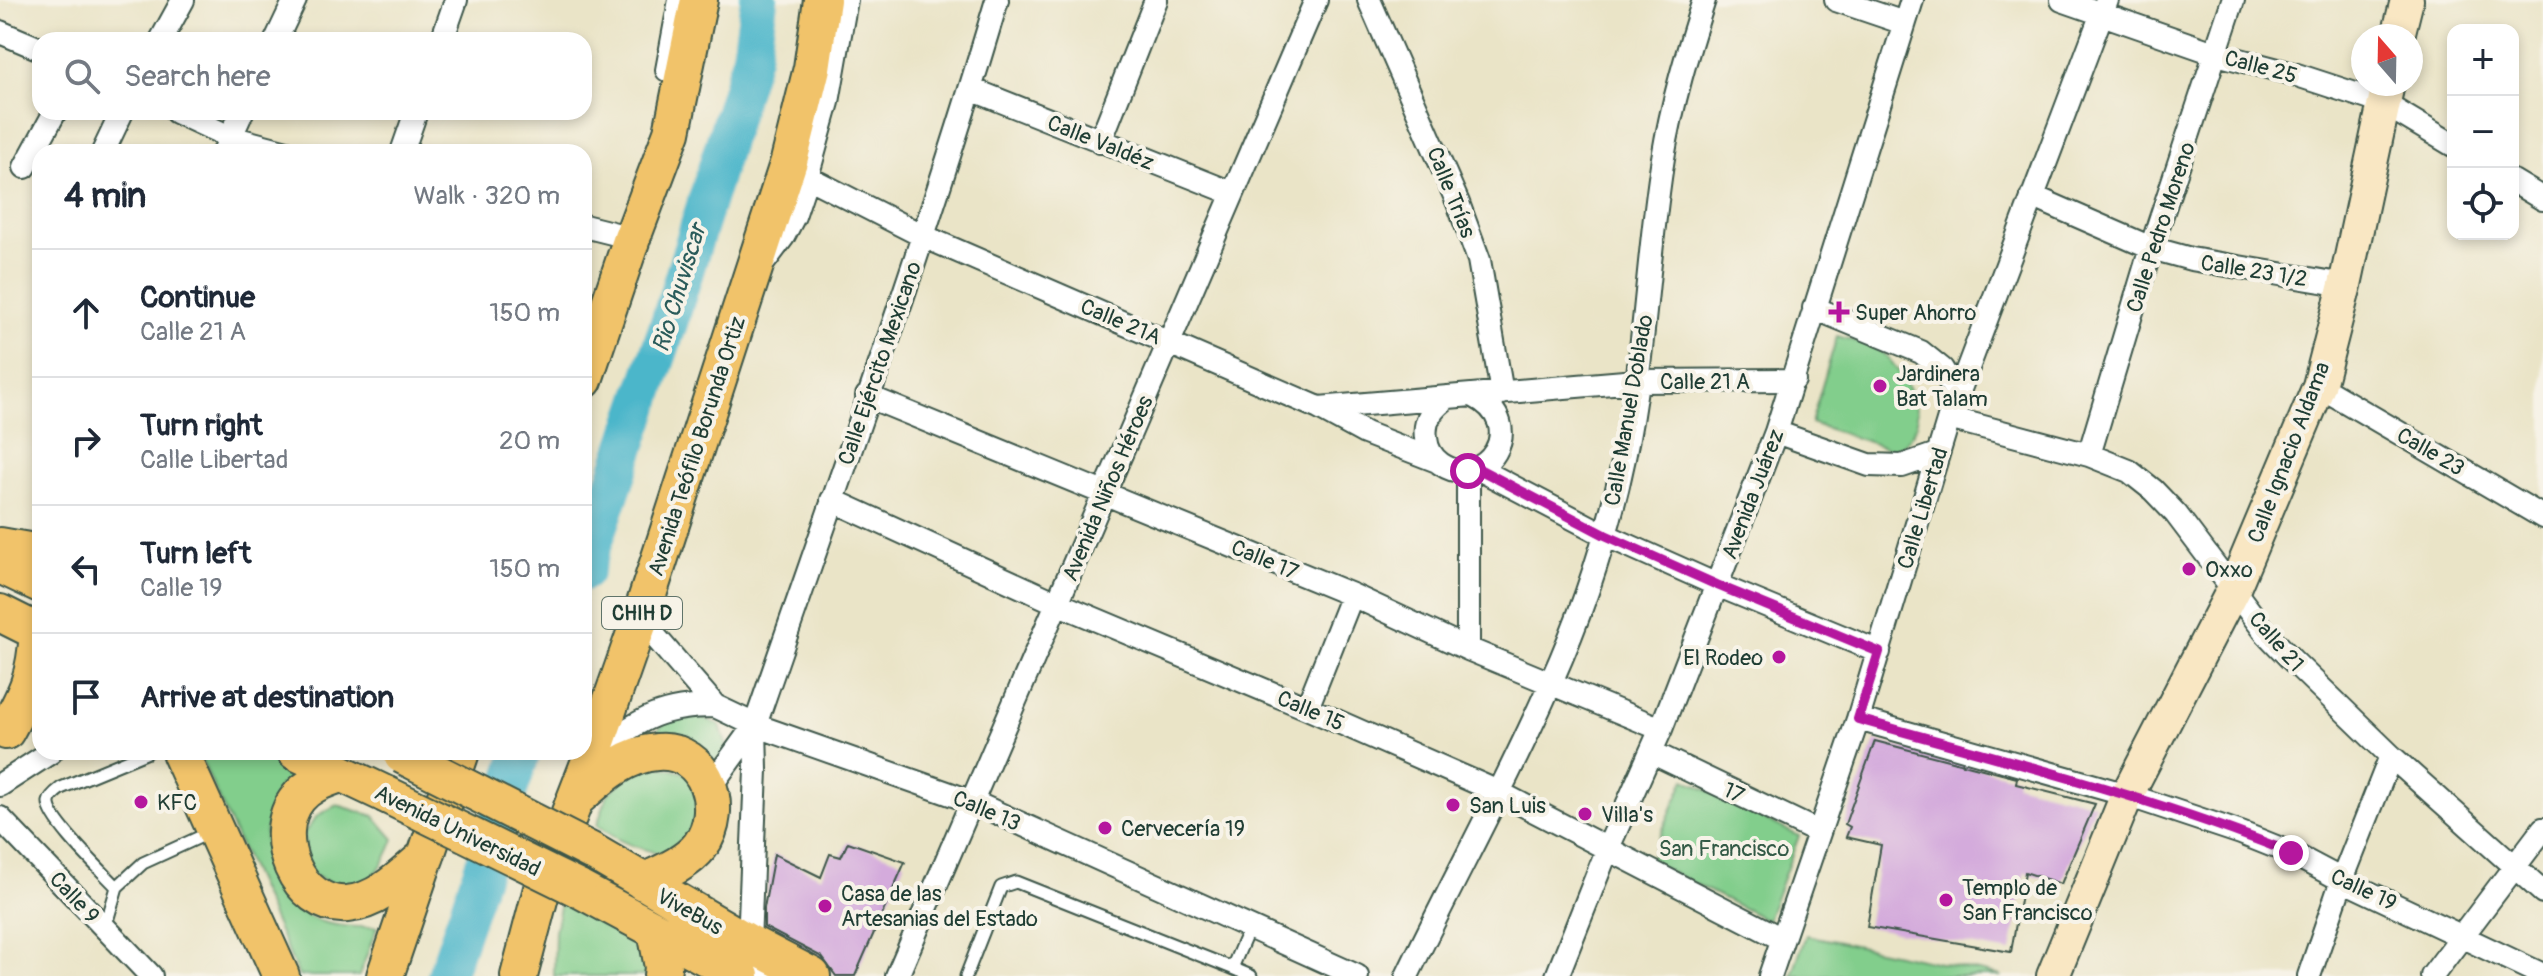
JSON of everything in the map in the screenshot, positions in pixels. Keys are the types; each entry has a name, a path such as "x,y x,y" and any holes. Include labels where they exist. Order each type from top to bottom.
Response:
{"main road":[{"path":"592,356 672,132 699,0"},
{"name":"Avenida Teófilo Borunda Ortiz","path":"593,753 640,619 789,161 812,68 822,0"},
{"path":"2401,24 2407,0"},
{"name":"Calle Ignacio Aldama","path":"2053,976 2127,795 2234,588 2319,386 2345,285 2385,96"},
{"path":"0,546 32,557"},
{"path":"0,565 32,561"},
{"path":"0,613 32,629"},
{"path":"3,733 28,690 32,677"},
{"path":"573,801 627,760 654,752 671,752 685,757 701,771 710,787 714,813 711,827 699,848 680,863 643,882"},
{"path":"184,760 281,976"},
{"path":"385,976 458,760"},
{"name":"Avenida Teófilo Borunda Ortiz","path":"523,972 545,877 590,760"},
{"path":"331,763 296,799 288,818 285,846 310,894 329,903 349,905 394,884 426,856"},
{"name":"Avenida Universidad","path":"331,763 393,771 593,852 643,882 745,959"},
{"name":"Avenida Universidad","path":"393,771 577,888 671,931 745,959"},
{"path":"662,976 671,931"},
{"path":"745,959 812,976"}],"street":[{"path":"165,32 183,0"},
{"path":"280,32 295,0"},
{"path":"445,32 456,0"},
{"path":"650,191 661,105 680,0"},
{"path":"756,264 783,237 794,216 828,102 846,0"},
{"name":"Calle Ejército Mexicano","path":"755,725 923,236 997,0"},
{"path":"1100,142 1156,0"},
{"name":"Avenida Niños Héroes","path":"897,976 1316,0"},
{"name":"Calle Trías","path":"1369,0 1458,203 1479,260 1502,393"},
{"name":"Calle Manuel Doblado","path":"1407,976 1551,683 1585,597 1605,535 1624,456 1636,381 1663,160 1677,85 1704,0"},
{"path":"1836,0 1904,23"},
{"name":"Avenida Juárez","path":"1557,976 1608,848 1661,729 1776,432 1912,0"},
{"name":"Calle 25","path":"2062,0 2104,7 2217,54 2351,86"},
{"name":"Calle Pedro Moreno","path":"2089,455 2151,248 2233,0"},
{"name":"Calle Libertad","path":"1770,976 1858,719 1949,418 2104,7"},
{"path":"0,32 32,46"},
{"name":"Calle Valdéz","path":"971,89 1232,193"},
{"name":"Calle 25","path":"2390,96 2447,140"},
{"path":"38,144 51,120"},
{"path":"107,144 118,120"},
{"path":"189,120 227,144 238,120"},
{"path":"405,144 413,120"},
{"path":"25,167 32,154"},
{"name":"Calle 21A","path":"807,177 923,236 1319,408 1365,433 1437,461"},
{"path":"2519,185 2543,199"},
{"name":"Calle 23 1/2","path":"2032,196 2151,248 2191,259 2345,285"},
{"path":"592,228 632,238"},
{"path":"1814,308 1921,352 1942,369 1958,396"},
{"name":"Calle 21 A","path":"1474,396 1636,381 1794,380"},
{"name":"Calle 23","path":"2319,386 2543,517"},
{"path":"1319,408 1461,395 1474,396 1486,402 1495,412 1501,438 1489,461 1473,470 1457,471 1437,461 1428,449 1425,434 1427,419 1436,406 1448,397"},
{"name":"Calle 17","path":"867,396 1352,595 1468,649 1661,729"},
{"name":"Calle 21","path":"1949,418 2089,455 2129,471 2153,490 2176,514 2266,633 2292,660 2391,756 2543,892"},
{"path":"1776,432 1869,465 1902,466 1937,454"},
{"path":"1473,470 1605,535 1879,652"},
{"path":"1468,649 1473,470"},
{"name":"Calle 15","path":"832,500 1059,604 1498,792 1782,939"},
{"path":"1307,708 1352,595"},
{"name":"Calle 13","path":"640,619 715,706 755,725 973,802 1357,976"},
{"path":"593,753 646,718 667,709 715,706"},
{"path":"3,733 32,717"},
{"name":"Calle 19","path":"1858,719 2127,795 2241,833 2291,853 2543,975"},
{"path":"710,787 755,725"},
{"path":"745,959 756,770 755,725"},
{"name":"17","path":"1651,752 1818,832"},
{"path":"2309,976 2342,880 2391,756"},
{"path":"0,785 39,760"},
{"name":"Calle 9","path":"0,818 151,976"},
{"path":"2432,976 2543,829"}],"lane":[{"path":"117,887 62,828 49,802 61,788 129,760"},
{"path":"105,929 117,887 143,863 215,830"},
{"path":"966,976 1001,887 1016,882 1251,976"},
{"path":"1232,968 1250,926"},
{"name":"ViveBus","path":"671,931 769,976"}],"green space":[{"path":"1837,336 1884,354 1906,385 1915,404 1917,421 1912,434 1896,451 1811,423"},
{"path":"697,715 720,726 727,747 716,765 650,738 668,719"},
{"path":"202,760 279,760 305,773 284,795 268,822 265,835 269,864 284,892 305,914 331,924 377,927 359,976 299,976"},
{"path":"644,762 693,775 701,817 681,841 662,854 628,844 597,825 608,794"},
{"name":"San Francisco","path":"1685,779 1799,836 1767,920 1649,861"},
{"path":"337,805 374,816 394,839 378,870 351,893 307,872 304,833 318,815"},
{"path":"561,902 645,944 651,976 554,976 555,931"},
{"path":"1806,935 2002,976 1792,976"}],"building":[{"path":"1875,741 2017,778 2016,784 2095,804 2061,884 2025,872 2011,952 1867,927 1881,845 1846,837 1850,827 1845,824"},
{"name":"Casa de las Artesanias del Estado","path":"848,842 905,862 855,976 836,976 822,957 764,927 764,908 774,854 821,877 830,854 841,857"}],"waterway":[{"name":"Rio Chuviscar","path":"592,549 669,323 751,56 759,0"},
{"name":"Rio Chuviscar","path":"446,976 519,760"}],"place":[{"name":"Super Ahorro","path":"1839,312"},
{"name":"Jardinera Bat Talam","path":"1880,386"},
{"name":"Oxxo","path":"2189,569"},
{"name":"El Rodeo","path":"1779,657"},
{"name":"KFC","path":"141,802"},
{"name":"San Luis","path":"1453,805"},
{"name":"Villa's","path":"1585,814"},
{"name":"Cervecería 19","path":"1105,828"},
{"name":"Templo de San Francisco","path":"1946,900"},
{"name":"Casa de las Artesanias del Estado","path":"825,906"}],"route":[{"path":"1468,471 1477,468 1605,535 1879,652 1858,719 2127,795 2291,853"}]}
